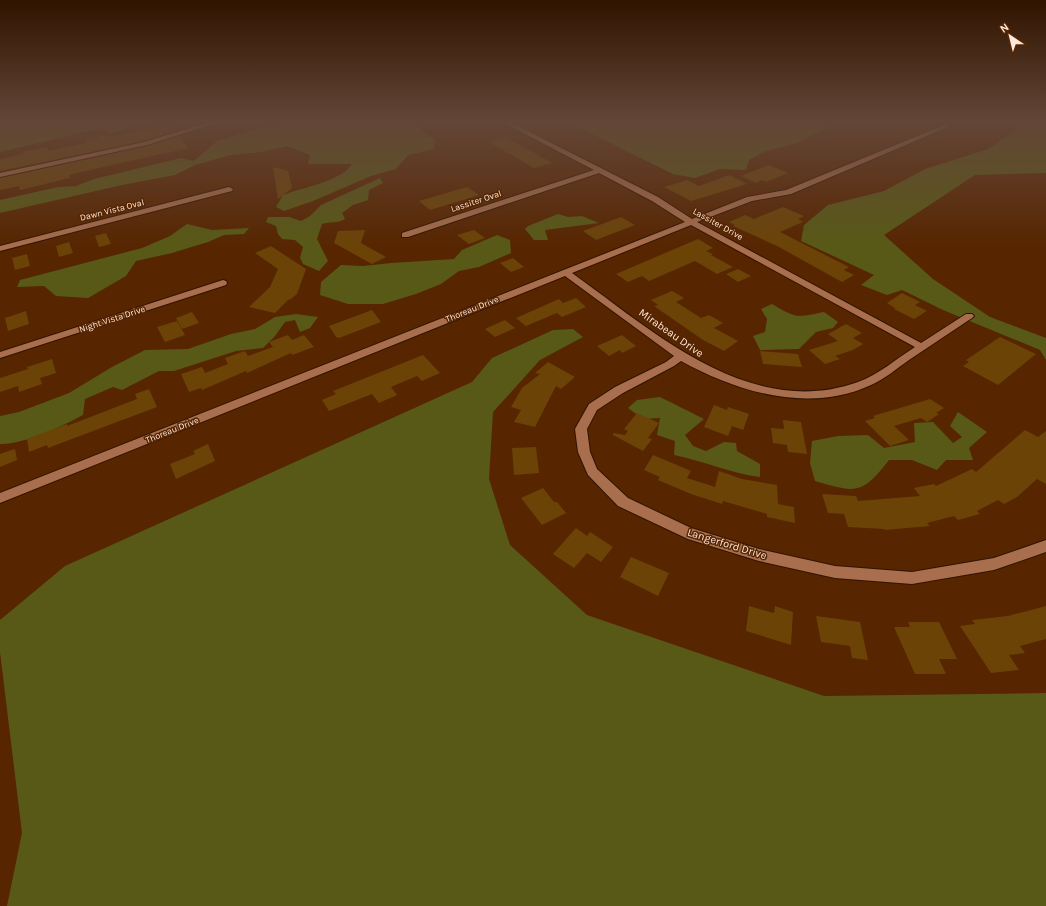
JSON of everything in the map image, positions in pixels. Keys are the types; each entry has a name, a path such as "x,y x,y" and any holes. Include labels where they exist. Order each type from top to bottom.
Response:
{"street":[{"path":"0,175 55,163"},
{"name":"Lassiter Drive","path":"584,163 655,199 691,222 922,347"},
{"name":"Thoreau Drive","path":"0,498 691,222 750,199 788,192 857,163"},
{"name":"Lassiter Oval","path":"405,234 599,171"},
{"name":"Dawn Vista Oval","path":"0,249 229,189"},
{"name":"Mirabeau Drive","path":"565,272 699,368 727,380 747,386 785,393 808,394 835,392 861,385 880,376 969,316"},
{"name":"Night Vista Drive","path":"0,355 223,283"},
{"name":"Langerford Drive","path":"681,356 670,364 619,390 593,407 581,429 584,452 592,472 624,502 688,533 759,555 835,572 912,578 994,564 1046,546"}],"shaded area":[{"path":"159,163 201,163 175,175 122,185 0,213 0,200 58,187 76,186 94,179"},
{"path":"401,163 396,169 371,176 313,201 284,211 276,207 283,195 340,175 352,164 308,164"},
{"path":"651,163 748,163 746,170 720,169 695,178 673,174"},
{"path":"943,163 1046,163 1046,173 975,175 884,235 933,279 990,317 1046,338 1046,360 1040,350 943,310 902,290 887,295 861,285 874,275 801,241 804,225 828,205 884,191 925,169"},
{"path":"380,178 383,183 369,190 368,200 353,205 342,213 345,219 322,224 317,239 328,261 319,271 303,264 300,258 303,247 295,240 282,239 278,234 276,226 266,222 268,217 289,217 301,221 310,216 321,205"},
{"path":"558,214 568,217 582,216 599,223 545,230 548,240 534,240 525,229 528,226"},
{"path":"187,224 212,230 249,228 244,234 224,235 208,242 172,253 136,261 126,276 88,298 56,296 44,286 17,287 20,280 142,248 170,236"},
{"path":"497,235 510,240 511,253 479,267 459,271 441,284 416,294 383,304 348,304 320,295 321,282 341,265 363,266 454,259 462,250"},
{"path":"772,304 796,316 824,312 838,322 833,328 816,332 799,349 760,350 753,336 765,332 767,319 761,309"},
{"path":"296,314 318,317 310,328 300,332 295,320 285,322 275,336 263,348 236,351 174,371 159,371 122,390 113,387 85,399 83,415 31,438 0,444 0,416 19,412 69,393 112,367 145,350 188,349 231,334 255,329 275,317"},
{"path":"573,329 583,337 540,360 493,412 489,479 510,545 587,615 824,696 1046,693 1046,906 7,906 22,833 0,652 0,620 65,566 472,382 492,358 553,330"},
{"path":"660,397 704,419 685,435 693,446 706,451 724,442 736,443 737,451 760,464 760,477 738,473 674,455 675,441 657,435 660,418 643,419 628,408 637,400"},
{"path":"958,412 987,432 969,448 973,460 946,460 937,470 912,460 889,460 872,480 857,488 840,488 815,481 810,463 812,441 838,436 868,435 884,448 915,442 914,423 933,422 953,443 962,437 950,426"}],"building":[{"path":"0,163 37,163 0,171"},
{"path":"68,163 121,163 69,175 70,178 20,190 19,186 0,190 0,178"},
{"path":"526,163 551,163 534,168"},
{"path":"769,165 788,173 766,182 762,180 756,183 741,176"},
{"path":"273,167 288,171 292,188 278,199"},
{"path":"729,175 747,184 691,201 664,187 687,180 699,186"},
{"path":"467,187 479,195 430,210 419,201"},
{"path":"783,207 804,216 798,219 803,222 780,232 849,267 844,270 854,275 842,282 777,246 733,226 735,225 729,222 745,215 754,219"},
{"path":"621,217 635,225 596,240 583,231"},
{"path":"365,230 361,243 386,257 372,264 334,243 338,231"},
{"path":"474,230 485,238 469,244 457,235"},
{"path":"106,233 111,244 99,247 95,236"},
{"path":"698,239 713,248 706,251 713,254 711,255 733,267 717,274 695,261 649,281 642,276 628,282 616,274"},
{"path":"69,242 73,253 59,257 56,246"},
{"path":"271,246 306,269 297,294 288,300 275,313 249,307 270,287 278,269 255,253"},
{"path":"27,254 30,266 15,270 12,258"},
{"path":"513,258 524,267 511,272 500,263"},
{"path":"738,269 751,276 738,282 726,274"},
{"path":"672,291 684,298 676,302 701,318 709,315 723,323 714,328 738,341 724,351 703,340 654,306 658,305 651,300"},
{"path":"902,293 920,302 915,305 927,311 914,319 894,309 895,308 887,303"},
{"path":"576,298 586,307 562,317 557,313 526,326 516,318 559,299 563,303"},
{"path":"372,310 381,322 339,338 336,337 329,326"},
{"path":"26,311 29,324 8,331 5,318"},
{"path":"192,312 199,323 182,329 176,318"},
{"path":"505,320 515,328 495,337 485,329"},
{"path":"177,321 185,335 165,342 157,327"},
{"path":"846,324 862,333 853,338 863,344 853,350 835,356 840,359 825,364 809,350 838,341 828,334"},
{"path":"288,335 292,340 304,335 314,347 292,355 291,353 247,373 246,371 202,390 201,388 189,392 181,374 202,367 205,373 228,364 225,358 245,351 248,356 273,347 269,342"},
{"path":"622,335 636,346 622,353 620,350 609,356 597,346"},
{"path":"1000,337 1036,354 998,385 963,366 969,362 966,360"},
{"path":"760,351 798,354 802,367 763,364"},
{"path":"423,355 440,373 422,381 417,376 391,387 397,395 379,403 372,394 329,411 322,400 336,394 333,391"},
{"path":"52,359 56,373 40,378 42,384 19,392 18,386 0,392 0,378"},
{"path":"548,362 575,377 561,389 556,386 535,427 514,422 521,410 511,407 522,388 540,374 535,373"},
{"path":"149,389 157,407 48,448 47,445 29,452 27,439 67,424 67,426 137,399 135,394"},
{"path":"930,399 944,408 936,413 939,414 927,422 921,418 894,426 909,440 890,446 865,421 875,418 873,416"},
{"path":"714,405 727,410 728,407 749,414 743,430 732,426 728,436 704,427"},
{"path":"637,413 659,423 648,438 652,439 643,451 613,435 613,433 625,435 628,431 624,429"},
{"path":"783,420 801,422 807,454 788,452 787,445 773,443 771,428 784,429"},
{"path":"1025,430 1038,437 1046,431 1046,484 1037,479 1017,497 1004,504 998,500 977,511 980,514 958,520 954,516 927,523 930,526 885,530 848,527 844,514 828,513 822,494 856,496 858,501 920,496 914,488 934,484 936,486 972,469 976,472"},
{"path":"208,444 215,461 176,479 170,464 195,454 193,451"},
{"path":"536,447 539,473 514,475 512,448"},
{"path":"15,449 17,460 0,467 0,454"},
{"path":"653,455 691,471 687,478 715,487 719,471 742,479 777,485 778,504 794,507 795,523 767,517 767,514 723,501 722,504 691,494 658,480 660,477 644,470"},
{"path":"543,488 554,502 557,502 566,513 542,525 521,498"},
{"path":"576,528 587,536 590,532 613,547 601,562 587,553 574,568 553,554"},
{"path":"631,557 669,573 658,596 620,577"},
{"path":"749,606 774,613 775,606 793,612 791,645 746,631"},
{"path":"1046,606 1046,639 1020,646 1025,653 1009,655 1019,670 991,673 960,626 975,624 972,620 1008,616"},
{"path":"816,616 860,622 868,660 852,658 850,646 821,642"},
{"path":"908,622 939,622 957,659 939,659 946,674 915,674 894,627 910,627"}]}
